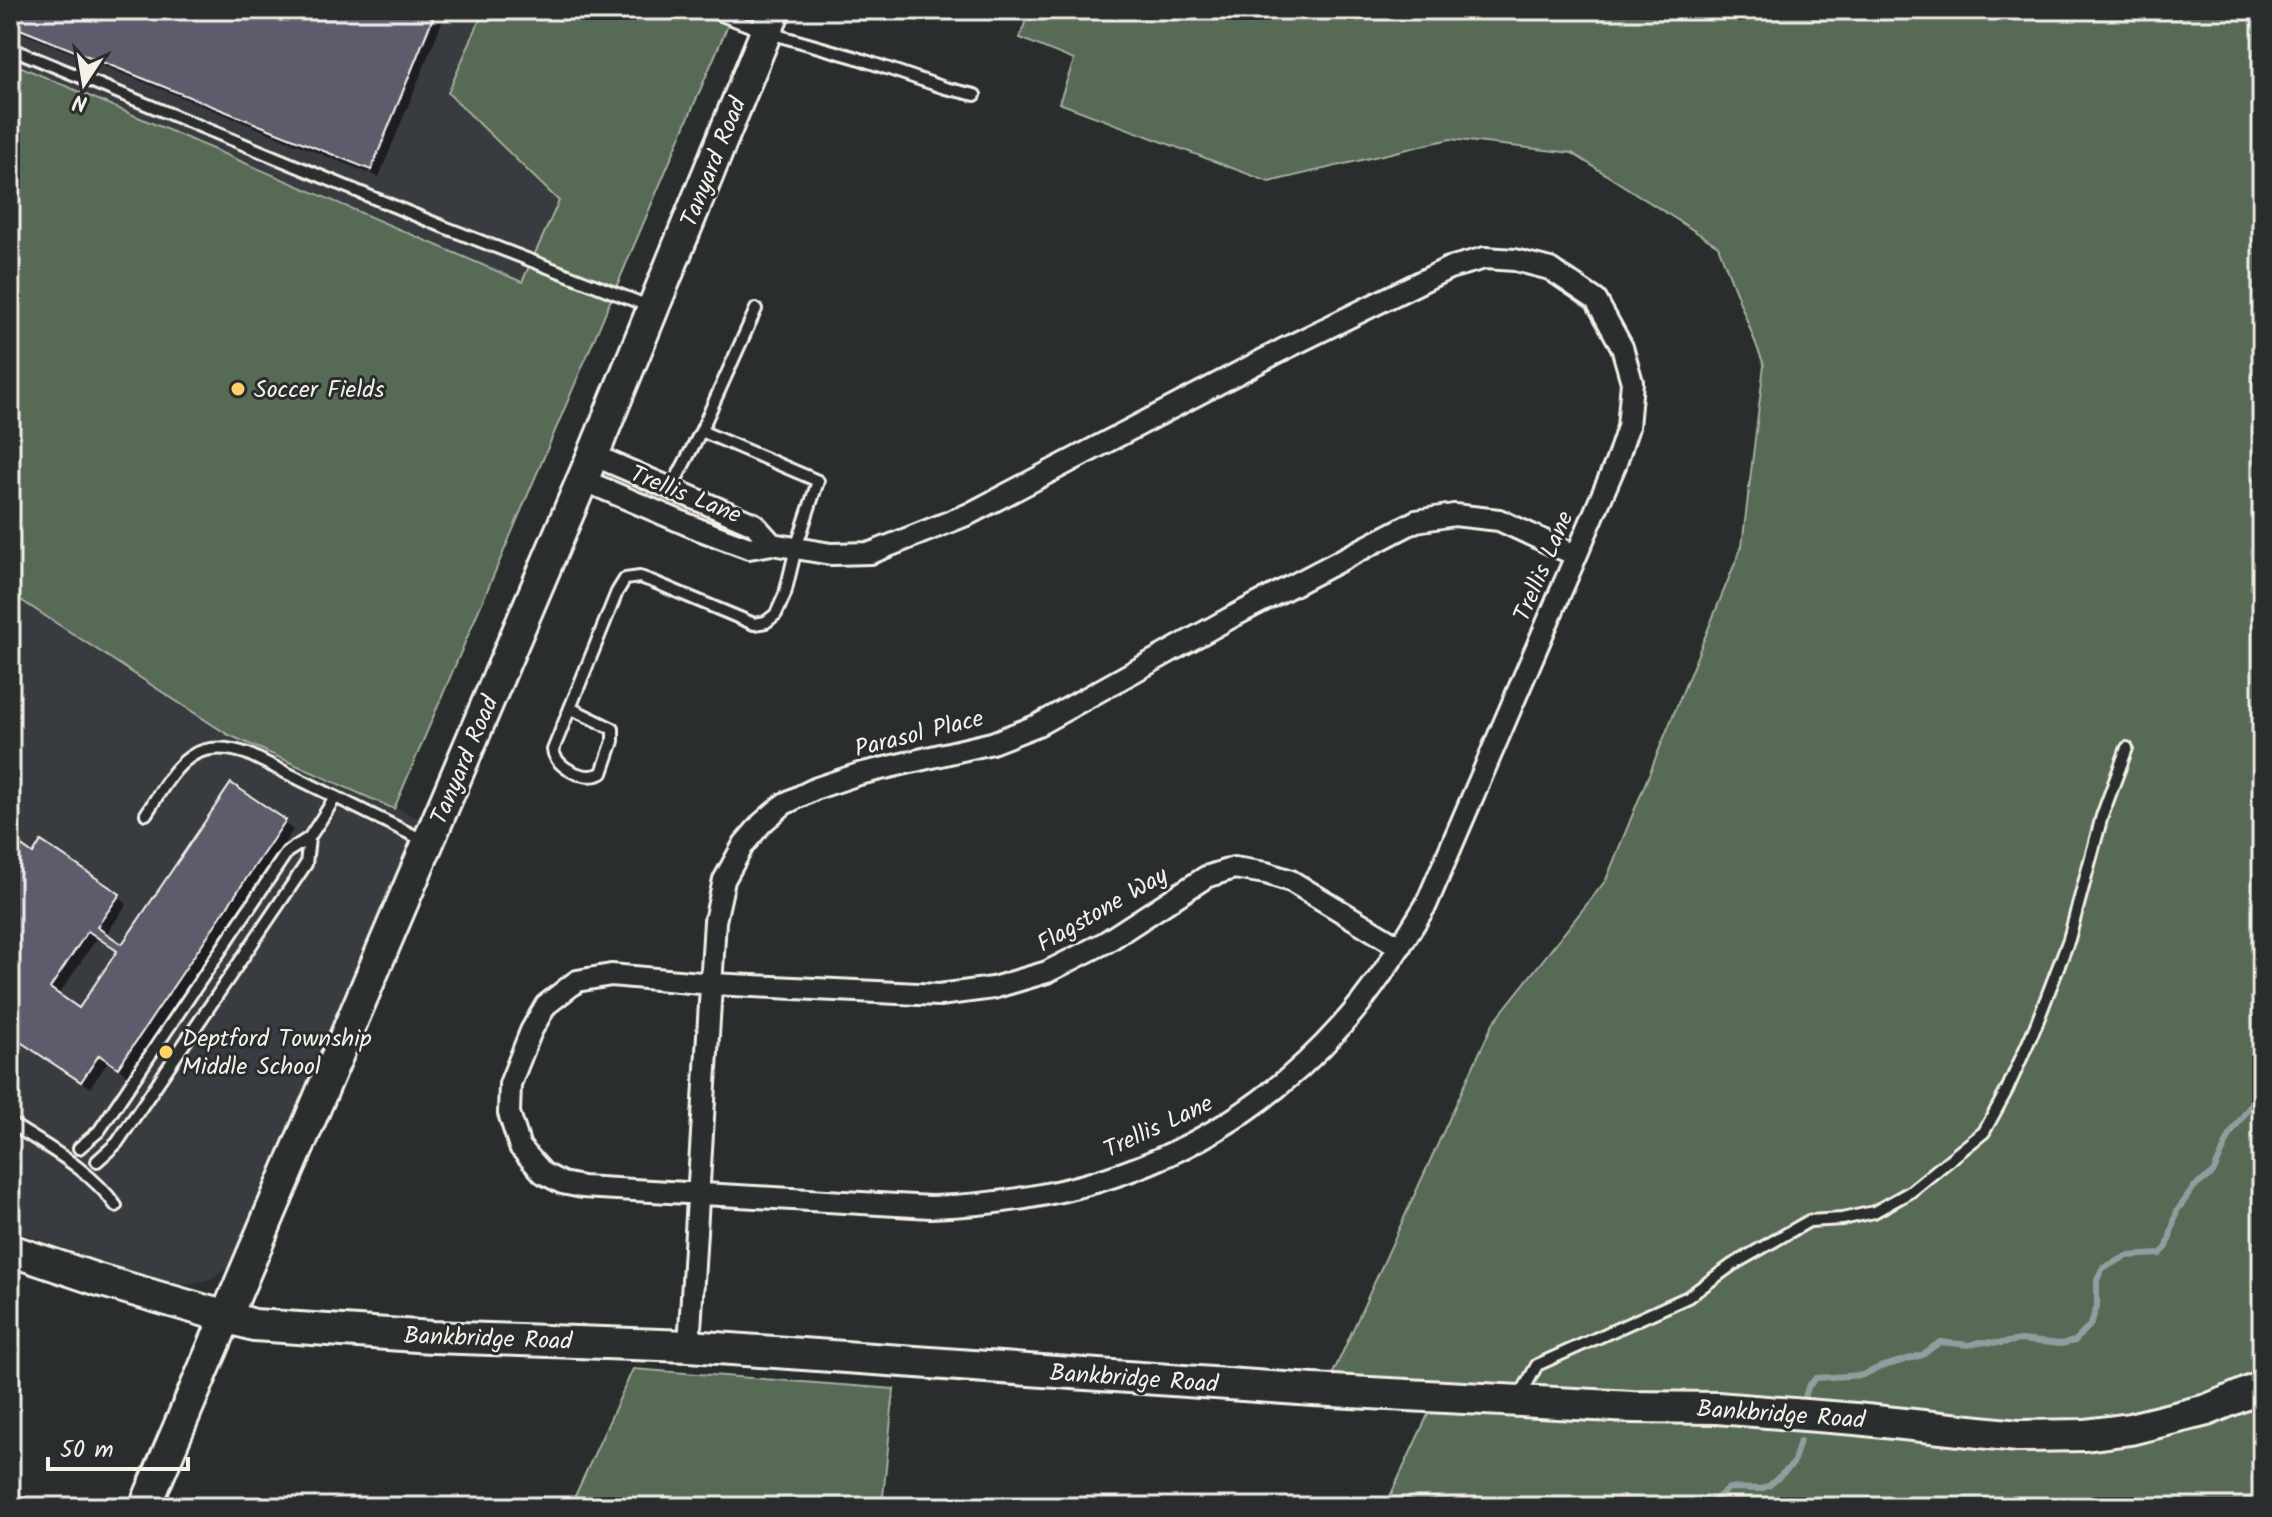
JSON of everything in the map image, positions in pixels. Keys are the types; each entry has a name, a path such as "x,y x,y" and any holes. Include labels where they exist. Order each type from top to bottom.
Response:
{"street":[{"name":"Tanyard Road","path":"145,1507 588,468 771,21"},
{"name":"Trellis Lane","path":"588,468 698,529 749,548 772,544 831,554 871,553 969,514 1282,350 1449,268 1485,258 1515,260 1550,269 1596,300 1622,347 1632,382 1628,427 1616,463 1426,905 1400,947 1343,1024 1289,1078 1205,1137 1127,1173 1036,1198 985,1205 931,1207 699,1195"},
{"name":"Trellis Lane","path":"588,468 671,489 754,524 772,544"},
{"name":"Parasol Place","path":"689,1346 715,921 724,880 744,844 762,823 784,804 817,788 859,774 992,743 1038,725 1230,618 1416,521 1454,515 1499,520 1575,555"},
{"name":"Flagstone Way","path":"712,984 939,995 993,988 1047,972 1106,942 1206,877 1234,868 1291,881 1400,947"},
{"path":"699,1195 562,1183 543,1173 520,1147 509,1113 509,1098 510,1084 521,1053 546,1005 577,981 611,975 712,984"},
{"name":"Bankbridge Road","path":"10,1250 99,1280 254,1325 432,1337 689,1346 1300,1389 1632,1407 1717,1408 2039,1436 2112,1432 2152,1424 2207,1410 2262,1387"}],"lane":[{"path":"708,10 771,21 854,57 975,95"},
{"path":"10,48 444,227 653,308"},
{"path":"671,489 756,309"},
{"path":"570,708 613,729 613,741 602,773 595,776 586,777 560,764 553,750 570,708 617,592 625,579 640,577 754,624 766,622 776,614 785,594 818,481 701,431"},
{"path":"146,814 184,760 210,749 230,748 429,843"},
{"path":"1518,1400 1537,1365 1688,1297 1732,1265 1809,1221 1842,1219 1874,1212 1910,1192 1984,1132 2036,1025 2069,939 2102,816 2127,748"},
{"path":"79,1148 99,1131 287,852 309,838 335,798"},
{"path":"97,1161 117,1143 306,864 309,838"},
{"path":"10,1123 83,1171 103,1188 116,1206"}],"shaded area":[{"path":"10,10 484,10 448,93 559,201 522,282 10,62"},
{"name":"Deptford Township Middle School","path":"10,593 227,734 421,819 230,1267 207,1281 185,1285 151,1280 10,1229"}],"green space":[{"name":"Soccer Fields","path":"484,10 705,10 730,20 394,809 227,734 10,593 10,62 522,282 559,201 448,93"},
{"path":"1029,10 2262,10 2262,1507 1385,1507 1433,1404 1324,1393 1493,1023 1606,880 1742,546 1764,365 1718,246 1572,153 1450,139 1269,182 1059,103 1074,60 1020,38"},
{"path":"633,1369 894,1389 882,1507 570,1507"}],"building":[{"path":"10,10 436,10 371,170 10,25"},
{"path":"231,783 286,820 118,1068 99,1055 81,1082 10,1035 10,838 33,854 41,841 120,894 97,927 122,944","holes":["88,931 117,951 79,1008 50,988"]}],"waterway":[{"path":"1804,1401 1808,1387 1816,1378 1863,1375 1922,1355 1940,1342 1969,1345 2021,1340 2061,1344 2075,1341 2091,1324 2097,1306 2097,1280 2103,1268 2127,1256 2160,1254 2167,1247 2177,1211 2194,1187 2213,1173 2231,1133 2262,1089"},
{"path":"1684,1507 1713,1501 1729,1488 1761,1489 1770,1485 1793,1464 1800,1441"},
{"path":"1611,1507 1652,1507"}],"place":[{"name":"Soccer Fields","path":"238,389"},
{"name":"Deptford Township Middle School","path":"166,1052"}]}
